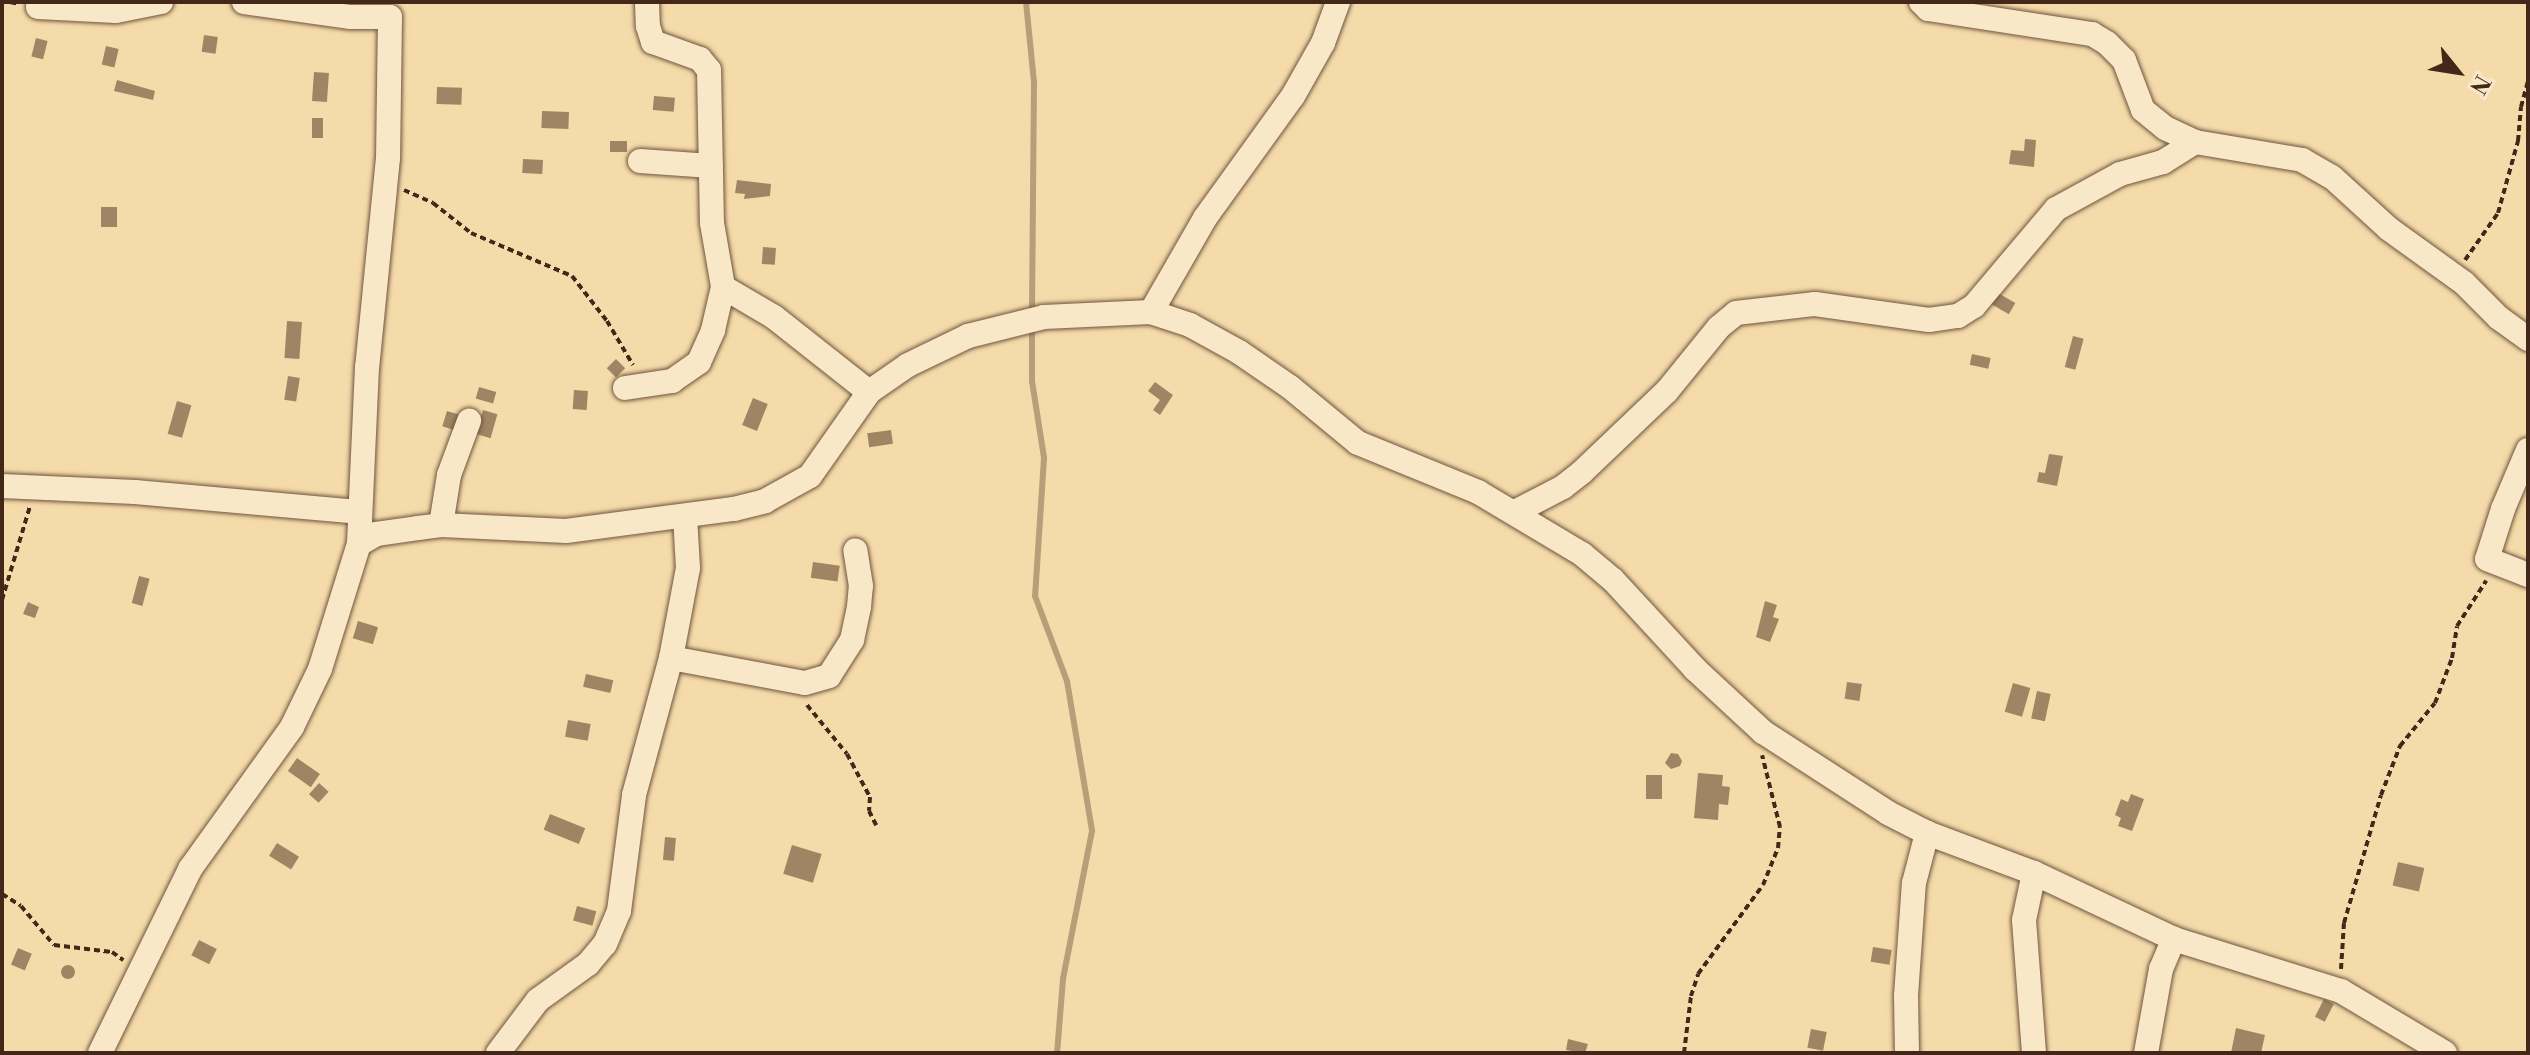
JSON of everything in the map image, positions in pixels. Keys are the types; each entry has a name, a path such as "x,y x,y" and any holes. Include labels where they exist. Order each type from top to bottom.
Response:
{"street":[{"path":"38,7 116,11 161,2"},
{"path":"100,1053 142,973 190,869 292,727 320,669 359,544 358,512 367,367 386,186 390,17 351,17 244,2"},
{"path":"634,387 672,381 699,362 713,330 723,287 712,223 709,70 700,59 653,42 648,26 647,2"},
{"path":"1151,312 1205,218 1293,96 1323,43 1338,2"},
{"path":"1921,2 1928,9 1957,15 2092,34 2107,43 2124,60 2143,110 2165,128 2195,142 2302,160 2332,177 2389,229 2454,276 2528,339"},
{"path":"1515,512 1563,487 1582,472 1667,391 1719,327 1736,313 1815,304 1929,320 1958,316 1974,306 2056,209 2088,189 2120,174 2163,162 2195,142"},
{"path":"640,161 711,166"},
{"path":"723,287 774,317 869,392"},
{"path":"359,544 376,534 441,525 566,531 685,516 765,501 810,476 869,392 908,365 968,336 1044,317 1151,312 1190,325 1239,352 1290,387 1358,443 1478,492 1582,554 1613,580 1695,669 1763,732 1841,785 1927,833 2034,873 2174,939 2341,991 2445,1053"},
{"path":"441,525 449,475 469,421"},
{"path":"2528,450 2503,509 2487,559 2528,575"},
{"path":"2,486 135,492 358,512"},
{"path":"498,1053 538,1000 588,964 605,944 619,911 634,795 671,658 688,568 685,516"},
{"path":"671,658 805,683 829,676 852,640 861,586 855,550"},
{"path":"1907,1053 1906,996 1914,883 1927,833"},
{"path":"2034,873 2024,920 2034,1053"},
{"path":"2146,1053 2161,969 2174,939"}],"path":[{"path":"2454,276 2498,213 2516,154 2528,81"},
{"path":"386,186 415,193 471,233 510,253 572,276 607,321 634,387"},
{"path":"2,600 35,488"},
{"path":"2341,991 2344,923 2381,795 2400,746 2435,703 2452,658 2457,626 2485,586 2487,559"},
{"path":"805,683 806,703 847,754 870,797 869,811 876,825"},
{"path":"1684,1053 1691,996 1698,974 1763,885 1778,848 1780,827 1764,776 1763,732"},
{"path":"2,894 21,906 54,945 112,952 142,973"}],"building":[{"path":"204,35 218,37 215,54 202,52"},
{"path":"36,38 48,41 43,59 31,56"},
{"path":"106,46 119,49 114,67 102,65"},
{"path":"314,72 329,73 327,102 312,101"},
{"path":"117,80 155,91 153,100 114,91"},
{"path":"437,87 462,88 461,105 436,104"},
{"path":"654,96 675,98 674,112 653,110"},
{"path":"542,111 569,112 568,129 541,128"},
{"path":"312,118 323,118 323,138 312,138"},
{"path":"2025,139 2036,140 2034,167 2009,164 2011,150 2024,151"},
{"path":"610,141 627,141 627,152 610,152"},
{"path":"523,159 543,160 542,174 522,173"},
{"path":"737,180 771,184 770,196 744,199 745,194 735,193"},
{"path":"101,207 117,207 117,227 101,227"},
{"path":"763,247 776,248 775,265 762,264"},
{"path":"1998,293 2015,303 2009,314 1992,304"},
{"path":"287,321 302,322 299,359 284,358"},
{"path":"2073,336 2084,339 2075,370 2065,367"},
{"path":"1972,354 1991,358 1988,369 1970,365"},
{"path":"616,359 625,368 616,377 607,368"},
{"path":"288,376 300,378 296,402 284,400"},
{"path":"1155,382 1173,395 1160,415 1153,410 1160,400 1148,391"},
{"path":"479,387 496,392 493,403 476,399"},
{"path":"574,390 588,391 587,410 573,409"},
{"path":"753,398 768,404 757,431 742,425"},
{"path":"177,401 191,405 182,438 168,434"},
{"path":"483,410 497,414 491,438 476,434"},
{"path":"447,411 460,415 456,430 442,426"},
{"path":"891,430 893,444 869,447 867,433"},
{"path":"2049,454 2063,456 2057,486 2037,482 2039,472 2045,473"},
{"path":"813,562 840,566 838,582 811,578"},
{"path":"139,576 150,579 142,606 132,603"},
{"path":"1765,601 1777,605 1773,617 1779,619 1770,642 1756,637"},
{"path":"28,602 39,607 35,618 23,614"},
{"path":"358,621 378,627 373,644 353,638"},
{"path":"586,674 613,680 610,693 583,687"},
{"path":"1847,682 1862,684 1859,701 1845,699"},
{"path":"2013,683 2030,688 2022,717 2005,712"},
{"path":"2037,691 2051,694 2045,721 2031,718"},
{"path":"568,720 591,724 588,741 565,737"},
{"path":"1671,753 1678,754 1682,761 1680,766 1671,769 1665,763"},
{"path":"297,758 320,774 311,787 288,771"},
{"path":"1698,773 1723,775 1722,786 1730,787 1728,805 1719,804 1718,820 1694,818"},
{"path":"1646,775 1662,775 1662,799 1646,799"},
{"path":"319,783 329,792 319,803 309,794"},
{"path":"2131,794 2144,799 2132,831 2118,826 2121,818 2115,815 2121,799 2128,802"},
{"path":"550,814 585,828 579,844 544,830"},
{"path":"665,837 676,838 674,861 663,860"},
{"path":"277,843 299,857 291,869 269,856"},
{"path":"792,845 822,854 813,883 783,874"},
{"path":"2398,862 2424,868 2419,891 2393,885"},
{"path":"577,906 596,911 592,926 573,920"},
{"path":"199,940 217,949 209,964 191,955"},
{"path":"1873,947 1892,950 1889,965 1871,962"},
{"path":"18,948 32,954 25,970 11,965"},
{"path":"68,965 75,972 68,979 61,972"},
{"path":"2324,999 2334,1004 2325,1022 2315,1017"},
{"path":"2236,1028 2265,1035 2261,1053 2231,1053"},
{"path":"1811,1029 1827,1032 1823,1051 1807,1048"},
{"path":"1568,1039 1588,1044 1585,1053 1566,1050"}],"waterway":[{"path":"1026,2 1034,82 1032,314"},
{"path":"1032,325 1032,381 1044,458 1035,596 1067,681 1092,831 1063,979 1057,1053"}]}
